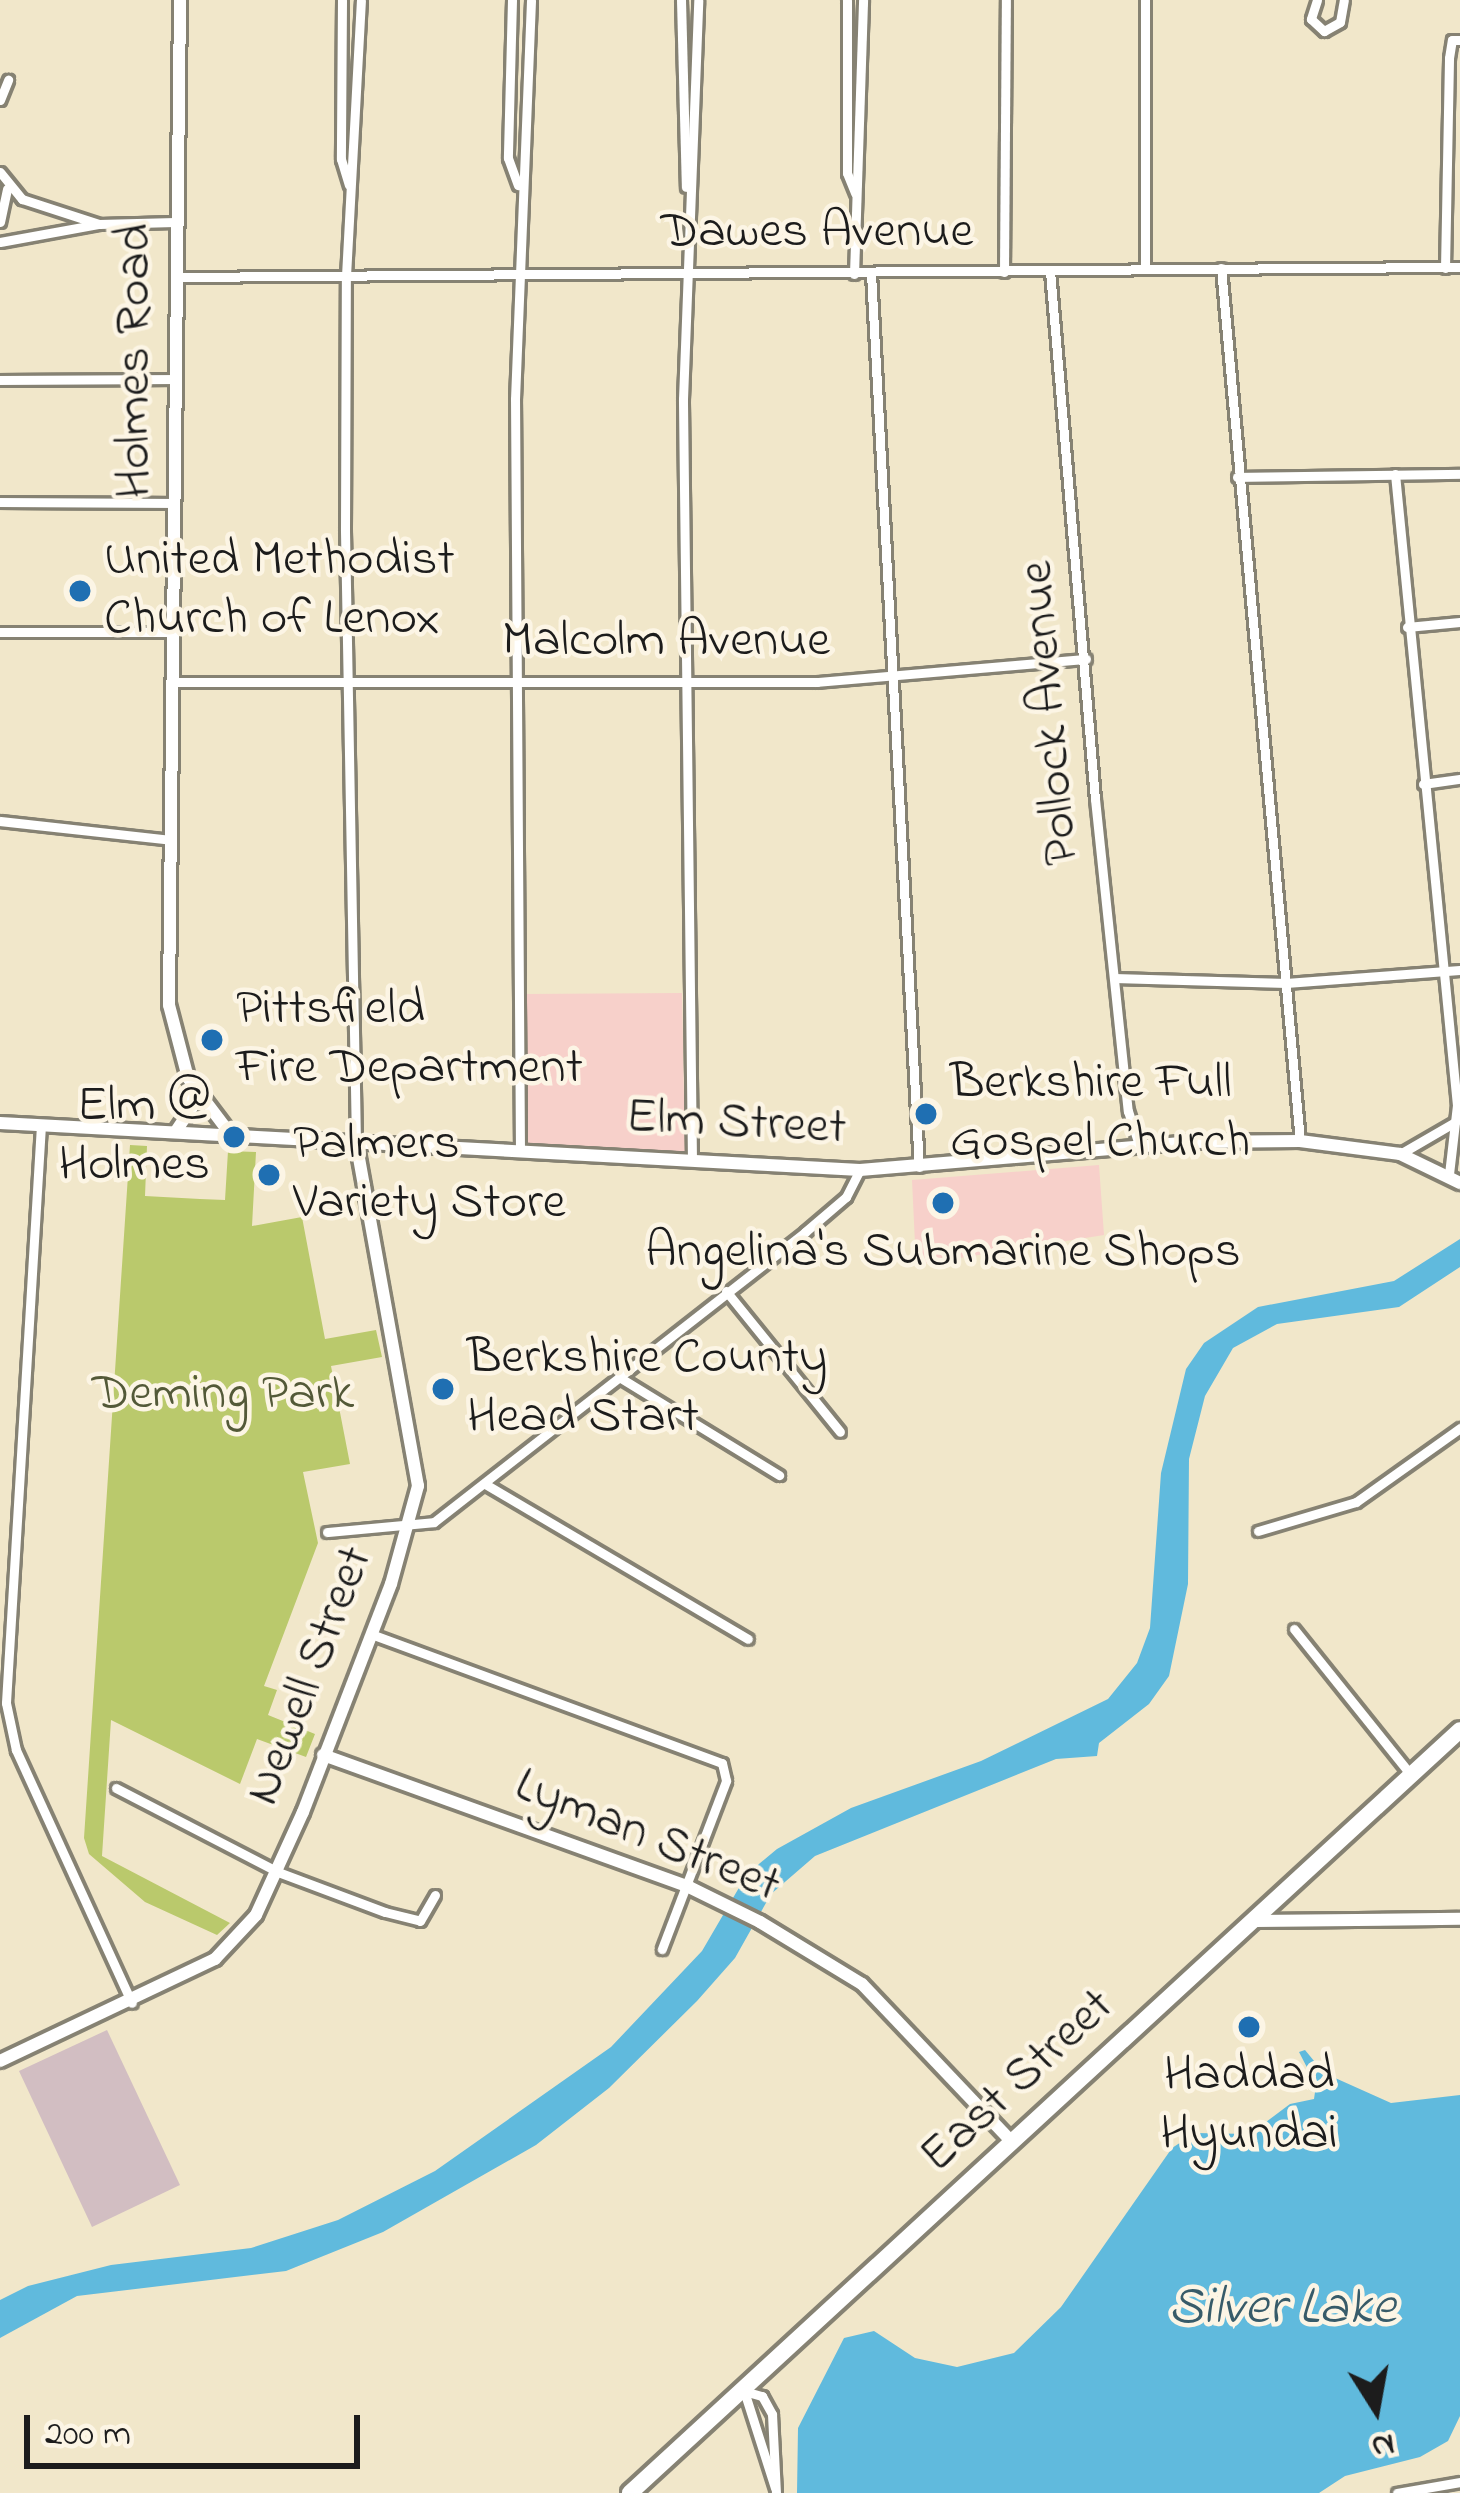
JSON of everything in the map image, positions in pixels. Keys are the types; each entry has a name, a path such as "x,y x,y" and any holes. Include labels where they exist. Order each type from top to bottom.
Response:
{"highway":[{"name":"East Street","path":"630,2493 1460,1730"}],"street":[{"name":"Holmes Road","path":"176,1131 193,1106 169,1005 180,0"},
{"path":"1004,272 1006,0"},
{"path":"1144,269 1145,0"},
{"path":"1317,0 1312,19 1324,31 1340,22 1344,0"},
{"path":"518,186 508,158 512,1 531,1 527,161 518,186 517,273 520,1151"},
{"path":"327,1532 410,1521 417,1456 356,1143 347,683 346,276 361,2 342,2 341,159 349,187"},
{"path":"854,193 847,173 847,2 863,2 854,274"},
{"path":"687,193 680,159 681,4 698,3 687,193 692,1161"},
{"path":"1445,268 1456,40"},
{"path":"0,100 8,80"},
{"path":"0,172 8,189 0,222"},
{"path":"8,189 99,224"},
{"path":"0,242 99,224 175,222"},
{"path":"1221,268 1300,1142"},
{"name":"Dawes Avenue","path":"175,277 1460,268"},
{"name":"Pollock Avenue","path":"1050,271 1114,978 1128,1111 1140,1147"},
{"path":"871,273 919,1167"},
{"path":"0,380 175,380"},
{"path":"1395,474 1439,972 1457,1105 1455,1179"},
{"path":"1237,477 1460,474"},
{"path":"0,502 175,503"},
{"path":"1407,627 1460,622"},
{"path":"0,632 174,632"},
{"name":"Malcolm Avenue","path":"173,682 891,676 1085,659"},
{"path":"1423,784 1460,779"},
{"path":"0,821 60,834 171,840"},
{"path":"1114,978 1286,983 1460,970"},
{"name":"Holmes Road","path":"188,1078 232,1136"},
{"path":"1400,1154 1456,1122"},
{"name":"Elm Street","path":"0,1123 860,1170 1140,1147 1300,1142 1400,1154 1455,1179"},
{"path":"41,1125 3,1703 16,1750 132,2003"},
{"name":"Newell Street","path":"0,2060 132,2003 222,1953 256,1915 278,1872 410,1521 434,1522 485,1484 846,1197 860,1170"},
{"path":"726,1292 840,1432"},
{"path":"619,1377 779,1475"},
{"path":"1258,1532 1357,1502 1460,1428"},
{"path":"485,1484 748,1639"},
{"path":"1294,1629 1410,1774"},
{"path":"371,1634 728,1772 689,1887 662,1949"},
{"name":"Lyman Street","path":"323,1755 689,1887 760,1922 862,1984 1013,2143"},
{"path":"116,1788 278,1872 412,1921 426,1917 435,1895"},
{"path":"1255,1921 1460,1918"},
{"path":"744,2391 763,2396 772,2414 775,2491"},
{"path":"744,2391 775,2491"},
{"path":"1397,2493 1460,2482"}],"shaded area":[{"path":"682,993 685,1154 526,1145 523,994"},
{"path":"1099,1165 1104,1235 916,1265 912,1180"},
{"path":"107,2030 180,2185 92,2227 19,2071"}],"green space":[{"name":"Deming Park","path":"130,1145 147,1146 145,1196 225,1200 228,1151 256,1152 252,1226 302,1217 325,1339 376,1330 382,1357 331,1366 350,1464 303,1472 318,1543 264,1686 277,1690 268,1715 315,1734 306,1757 257,1739 240,1784 111,1720 102,1856 230,1923 217,1935 145,1902 89,1854 84,1838"}],"water":[{"path":"1460,1239 1460,1267 1399,1307 1277,1324 1233,1348 1205,1396 1189,1459 1188,1584 1169,1676 1149,1704 1099,1743 1097,1756 1056,1759 815,1856 771,1894 735,1958 697,2001 609,2088 536,2145 383,2232 286,2271 77,2296 0,2338 0,2300 28,2286 111,2265 251,2248 338,2220 435,2171 611,2047 702,1951 747,1874 777,1849 851,1808 981,1761 1108,1699 1137,1663 1150,1628 1161,1473 1186,1369 1204,1343 1258,1307 1394,1281"},
{"name":"Silver Lake","path":"1305,2050 1324,2073 1391,2103 1460,2095 1460,2416 1448,2441 1420,2457 1345,2476 1319,2493 797,2493 798,2428 844,2338 874,2331 915,2358 957,2367 1014,2353 1061,2307 1172,2148 1195,2133 1250,2134 1290,2104 1314,2099 1316,2085 1299,2052"}],"place":[{"name":"United Methodist Church of Lenox","path":"80,591"},
{"name":"Pittsfield Fire Department","path":"212,1040"},
{"name":"Berkshire Full Gospel Church","path":"926,1114"},
{"name":"Elm @ Holmes","path":"234,1137"},
{"name":"Palmers Variety Store","path":"269,1175"},
{"name":"Angelina's Submarine Shops","path":"943,1203"},
{"name":"Berkshire County Head Start","path":"443,1389"},
{"name":"Haddad Hyundai","path":"1249,2027"}]}
